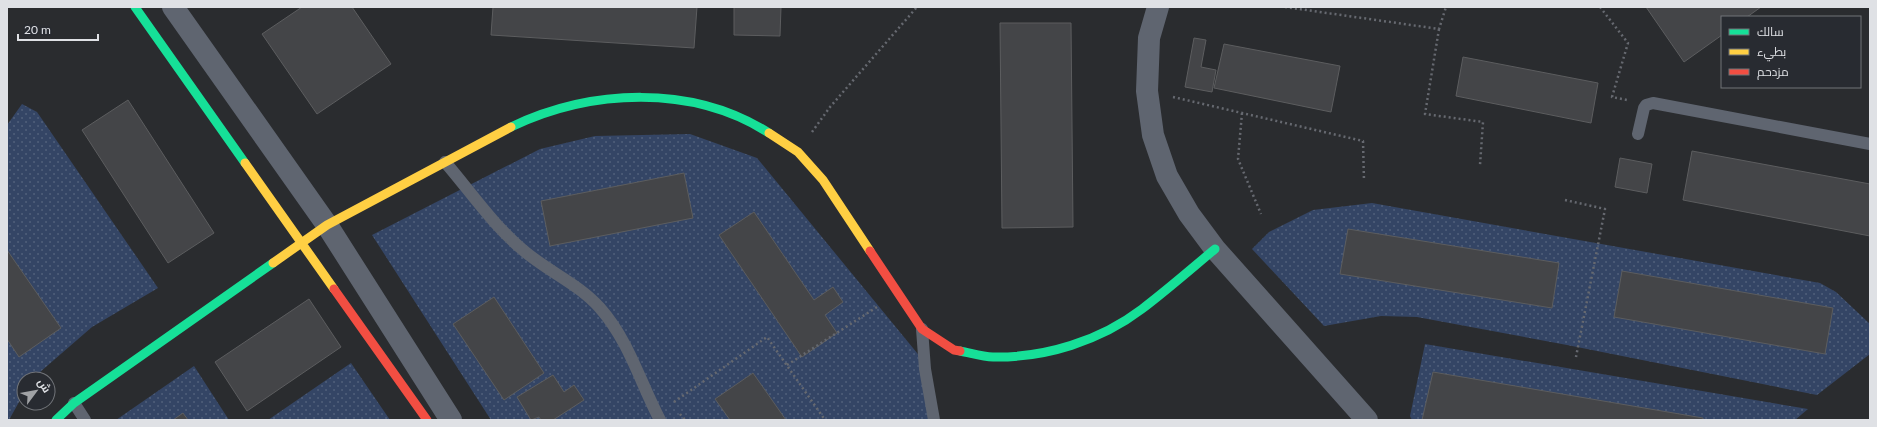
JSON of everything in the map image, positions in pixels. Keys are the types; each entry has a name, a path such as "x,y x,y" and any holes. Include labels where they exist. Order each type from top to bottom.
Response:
{"street":[{"path":"134,7 427,420"},
{"path":"173,7 327,225 451,420"},
{"path":"1158,7 1150,38 1148,91 1153,135 1167,176 1189,214 1215,249 1367,420"},
{"path":"56,420 74,403 327,225 493,136 535,116 579,103 625,97 671,99 717,109 759,127 798,152 823,180 897,294 922,329 954,350 992,357 1030,356 1071,346 1109,330 1141,310 1215,249"}],"lane":[{"path":"1638,134 1644,108 1649,104 1870,144"},
{"path":"445,162 505,233 521,249 539,263 576,287 600,308 619,333 660,420"},
{"path":"922,329 925,369 934,420"},
{"path":"74,403 85,420"}],"path":[{"path":"798,152 830,107 917,7"},
{"path":"1285,7 1439,29"},
{"path":"1446,7 1439,29 1425,114 1483,122 1480,165"},
{"path":"1600,7 1628,43 1612,98 1649,104"},
{"path":"1148,91 1363,141 1364,181"},
{"path":"1242,113 1238,159 1261,214"},
{"path":"1566,200 1605,209 1576,357"},
{"path":"787,365 897,294"},
{"path":"685,420 672,402 767,337 825,420"}],"shaded area":[{"path":"22,104 37,112 158,288 92,327 41,371 16,371 16,407 9,420 7,420 7,125"},
{"path":"690,134 757,158 922,359 929,420 491,420 372,235 540,149 595,136"},
{"path":"1372,203 1820,283 1836,292 1870,324 1870,354 1817,395 1567,345 1417,317 1381,316 1324,326 1252,249 1269,232 1313,210"},
{"path":"1425,344 1808,409 1795,420 1412,420 1410,416"},
{"path":"351,363 390,420 268,420"},
{"path":"194,366 229,420 116,420"}],"building":[{"path":"302,7 352,7 391,64 317,114 262,34"},
{"path":"493,7 697,7 694,48 491,35"},
{"path":"734,7 781,7 780,36 734,35"},
{"path":"1646,7 1761,7 1748,16 1721,16 1721,36 1684,62"},
{"path":"1000,23 1071,23 1073,227 1002,228"},
{"path":"1194,38 1206,40 1201,67 1216,70 1212,92 1185,87"},
{"path":"1224,44 1340,66 1331,112 1214,88"},
{"path":"1463,57 1598,83 1591,123 1456,96"},
{"path":"128,100 214,233 168,263 82,130"},
{"path":"1692,151 1870,184 1870,236 1683,200"},
{"path":"1620,158 1652,164 1647,193 1615,187"},
{"path":"684,173 693,218 550,246 541,201"},
{"path":"754,212 814,300 833,287 843,302 825,315 837,333 802,357 719,235"},
{"path":"1348,229 1559,263 1552,308 1340,274"},
{"path":"7,250 61,328 19,357 7,339"},
{"path":"1622,271 1833,308 1825,354 1614,317"},
{"path":"494,297 544,373 504,400 453,324"},
{"path":"309,299 341,347 247,411 215,362"},
{"path":"1433,372 1703,418 1703,420 1422,420"},
{"path":"753,373 786,420 730,420 715,399"},
{"path":"553,375 564,392 574,385 584,400 553,420 541,420 539,417 531,420 517,397"},
{"path":"183,413 188,420 173,420"}],"traffic: fast":[{"path":"135,7 245,163"},
{"path":"511,127 542,114 574,105 607,99 641,97 675,100 707,106 739,117 769,133"},
{"path":"960,351 989,357 1013,357 1052,351 1090,339 1126,320 1142,309 1215,249"},
{"path":"56,420 74,403 273,263"}],"traffic: slow":[{"path":"273,263 327,225 511,127"},
{"path":"769,133 798,152 823,180 870,251"},
{"path":"245,163 334,289"}],"traffic: jam":[{"path":"870,251 922,329 954,350 960,351"},
{"path":"334,289 427,420"}]}
